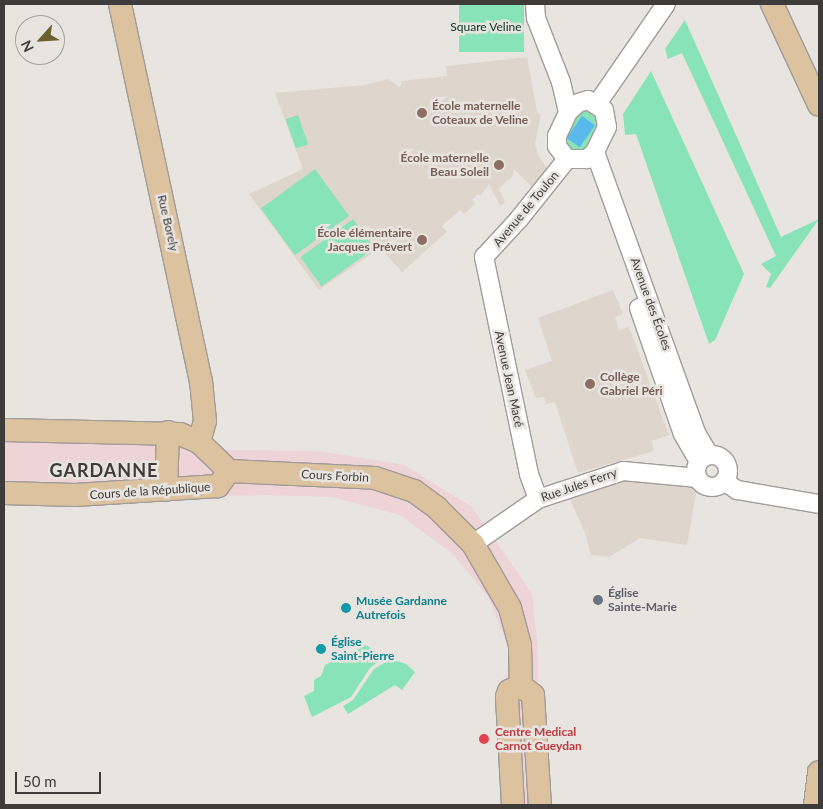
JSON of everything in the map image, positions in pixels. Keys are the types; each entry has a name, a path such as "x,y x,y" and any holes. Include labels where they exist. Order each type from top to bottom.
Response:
{"main road":[{"name":"Rue Borely","path":"120,4 189,322 205,410 198,442"},
{"path":"772,4 819,105"},
{"path":"783,4 819,81"},
{"path":"4,430 168,432 198,442 229,471"},
{"path":"166,490 168,432"},
{"name":"Cours de la République","path":"4,493 75,495 218,486 229,471"},
{"name":"Cours Forbin","path":"229,471 375,478 414,491 458,525 473,544 510,608 520,646 521,686"},
{"path":"513,805 507,697 510,691 521,686 533,695 540,805"},
{"path":"815,805 819,772"}],"street":[{"path":"535,4 536,18 561,82 568,112"},
{"path":"597,104 666,4"},
{"path":"588,100 597,104 604,110 607,127 591,156 567,159 557,146 557,136 568,112 578,103 588,100"},
{"name":"Avenue des Écoles","path":"591,156 683,434 702,465 717,456 727,466 724,481"},
{"name":"Avenue de Toulon","path":"484,257 567,159"},
{"name":"Avenue Jean Macé","path":"484,257 529,474 538,499"},
{"name":"Rue Jules Ferry","path":"473,544 538,499 623,470 702,465 714,486 724,481"},
{"path":"724,481 746,492 819,504"}],"shaded area":[{"path":"527,57 537,112 541,115 535,144 539,157 547,168 532,187 514,169 512,177 499,188 505,203 500,206 489,184 480,196 478,194 472,200 475,204 464,214 460,210 442,226 447,232 402,272 380,248 319,290 249,194 303,169 275,93 365,85 388,79 400,87 402,81 447,76 446,66"},
{"name":"Collège Gabriel Péri","path":"613,290 623,314 615,317 619,330 629,327 669,435 652,441 654,451 578,473 555,402 546,404 544,397 536,398 525,370 552,361 538,318"},
{"path":"4,423 183,429 225,450 319,451 404,465 472,507 532,594 537,639 542,805 507,805 502,695 511,654 489,598 452,553 400,515 332,497 264,495 4,500"},
{"path":"626,480 697,488 687,545 640,538 609,557 591,555 585,533 569,497"}],"green space":[{"name":"Square Veline","path":"459,4 524,4 524,52 459,52"},
{"path":"685,20 781,237 819,219 770,288 766,287 771,274 761,264 776,256 682,53 668,59 665,49"},
{"path":"651,71 744,274 715,340 709,344 636,134 625,135 623,114"},
{"path":"594,108 604,125 587,151 570,155 563,137 577,110"},
{"path":"298,115 308,144 296,149 286,119"},
{"path":"315,169 349,216 295,255 261,208"},
{"path":"353,219 374,248 322,286 300,257"},
{"path":"366,645 388,660 376,663 370,668 351,697 312,717 304,696 314,691 314,680 321,676 325,665"},
{"path":"391,659 406,664 415,672 402,690 395,685 348,714 343,706 353,700 374,669"}],"water":[{"path":"582,116 595,125 580,147 567,138"}],"place":[{"name":"École maternelle Coteaux de Veline","path":"422,113"},
{"name":"École maternelle Beau Soleil","path":"499,165"},
{"name":"École élémentaire Jacques Prévert","path":"422,240"},
{"name":"Collège Gabriel Péri","path":"590,384"},
{"name":"Église Sainte-Marie","path":"598,600"},
{"name":"Musée Gardanne Autrefois","path":"346,608"},
{"name":"Église Saint-Pierre","path":"321,649"},
{"name":"Centre Medical Carnot Gueydan","path":"484,739"}],"district":[{"name":"GARDANNE","path":"104,470"}]}
